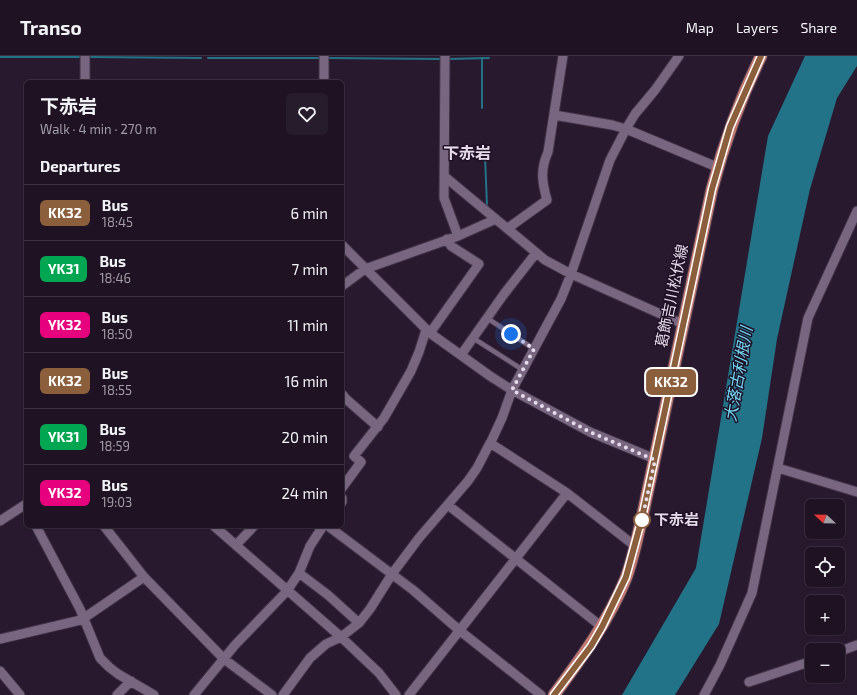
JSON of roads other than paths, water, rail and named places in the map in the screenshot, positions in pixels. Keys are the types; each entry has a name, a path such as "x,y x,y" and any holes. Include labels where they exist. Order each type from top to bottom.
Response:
{"main road":[{"name":"葛飾吉川松伏線","path":"554,695 591,646 602,627 626,577 636,546 706,214 718,167 725,141 735,115 761,56"}],"street":[{"path":"85,56 85,80"},
{"path":"324,56 324,80"},
{"path":"445,56 444,198 458,236"},
{"path":"508,228 547,200 542,183 543,163 548,152 562,56"},
{"path":"284,695 310,658 326,644 341,637 359,623 370,609 392,574 419,538 468,481 477,468 502,418 512,390 561,299 610,160 635,114 655,90 679,56"},
{"path":"554,115 612,125 626,129 718,167"},
{"path":"444,176 545,260 571,274 683,324"},
{"path":"704,695 720,665 752,593 808,318 857,211"},
{"path":"344,285 365,269 458,236 496,219"},
{"path":"344,485 361,462 354,456 384,418 411,370 428,332 479,264 451,246 447,239"},
{"path":"344,247 428,332 512,390 590,432 655,460"},
{"path":"461,355 536,253"},
{"path":"344,396 378,427"},
{"path":"490,444 567,493 636,546"},
{"path":"778,468 857,492"},
{"path":"409,695 567,493"},
{"path":"448,505 602,627"},
{"path":"0,520 24,506"},
{"path":"37,528 84,618 100,658 109,667 154,695"},
{"path":"106,528 144,577 224,659 272,695"},
{"path":"216,528 341,637 379,673 396,695"},
{"path":"236,545 252,528"},
{"path":"194,695 224,659 287,591 299,573 310,546 322,528"},
{"path":"331,528 413,590 459,630 541,695"},
{"path":"299,573 328,595 359,623"},
{"path":"0,639 84,618 144,577"},
{"path":"845,649 857,645"},
{"path":"749,682 805,663"},
{"path":"0,671 20,695"},
{"path":"116,695 131,681"}],"lane":[{"path":"487,318 534,349"},
{"path":"473,338 523,370"}],"water":[{"name":"大落古利根川","path":"805,56 857,56 857,66 837,98 810,189 777,339 762,438 719,624 675,695 622,695 696,568 768,136"}],"waterway":[{"path":"0,57 82,57"},
{"path":"89,57 201,58"},
{"path":"208,58 320,58"},
{"path":"328,58 442,59"},
{"path":"482,58 482,108"},
{"path":"448,59 489,58"},
{"path":"485,156 487,206"}],"place":[{"name":"下赤岩","path":"642,520"}],"district":[{"name":"下赤岩","path":"467,153"}]}
